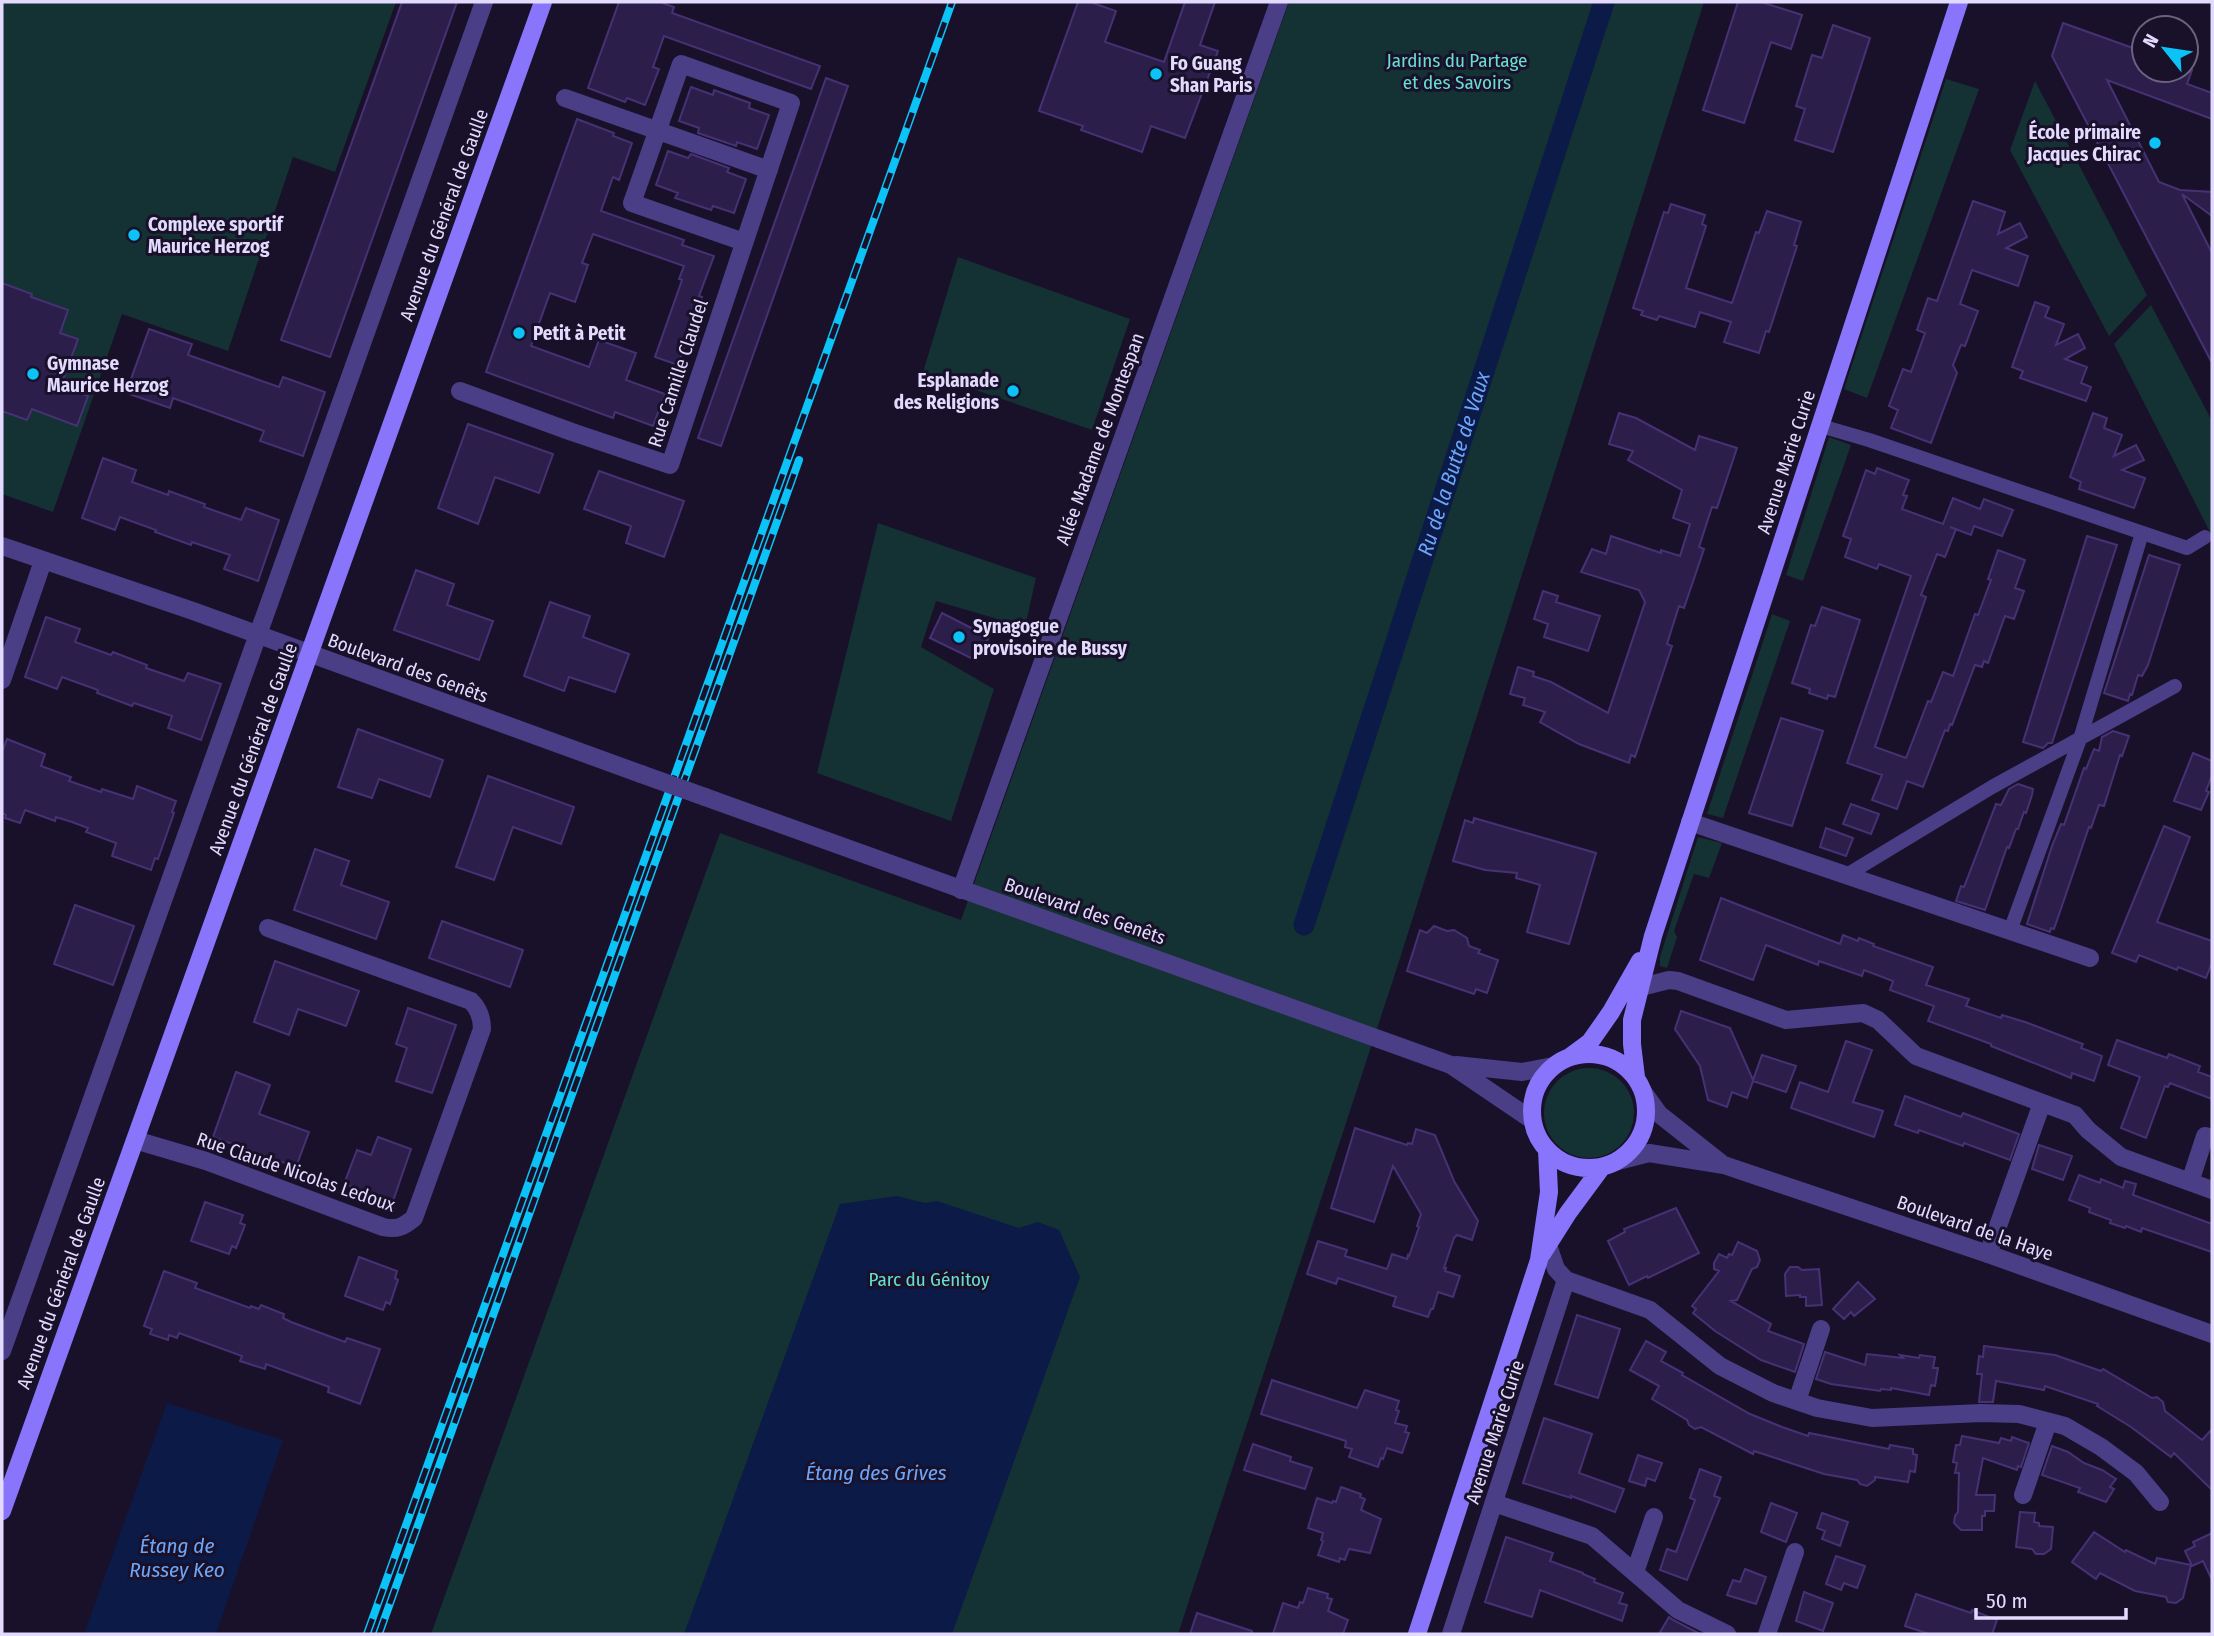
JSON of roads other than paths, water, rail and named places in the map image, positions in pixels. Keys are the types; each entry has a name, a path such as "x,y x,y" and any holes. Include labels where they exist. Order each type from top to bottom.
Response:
{"main road":[{"name":"Avenue du Général de Gaulle","path":"2,1511 543,2"},
{"name":"Avenue Marie Curie","path":"1640,1085 1631,1030 1653,936 1959,2"},
{"name":"Avenue Marie Curie","path":"1569,1057 1590,1042 1611,1012 1653,936"},
{"path":"1588,1053 1606,1056 1623,1064 1640,1085 1647,1112 1643,1132 1633,1148 1610,1164 1582,1168 1563,1162 1547,1150 1538,1137 1532,1120 1535,1090 1542,1077 1553,1066 1569,1057 1588,1053"},
{"name":"Avenue Marie Curie","path":"1544,1252 1549,1192 1547,1150"},
{"name":"Avenue Marie Curie","path":"1417,1634 1544,1252 1568,1213 1610,1164"}],"street":[{"name":"Avenue du Général de Gaulle","path":"2,1351 484,2"},
{"name":"Allée Madame de Montespan","path":"961,890 1279,2"},
{"name":"Rue Camille Claudel","path":"460,391 670,465 791,103 681,64 632,203 744,242"},
{"path":"565,98 769,170"},
{"path":"1821,426 2187,548 2205,537"},
{"path":"2010,931 2080,739 2142,533"},
{"name":"Boulevard des Genêts","path":"2,546 1451,1065 1522,1072 1553,1066"},
{"path":"2,680 43,561"},
{"path":"1845,876 1992,787 2175,686"},
{"path":"1690,822 2090,958"},
{"name":"Rue Claude Nicolas Ledoux","path":"135,1140 206,1161 383,1227 395,1230 414,1218 482,1029 477,1007 471,1001 268,928"},
{"path":"1642,987 1670,980 1786,1020 1863,1013 1878,1020 1916,1056 2075,1115 2088,1130 2121,1157 2212,1190"},
{"name":"Boulevard des Genêts","path":"1451,1065 1532,1120"},
{"name":"Boulevard de la Haye","path":"1640,1085 1659,1114 1724,1165"},
{"path":"1988,1254 2042,1103"},
{"path":"2190,1182 2205,1136 2212,1138"},
{"name":"Boulevard de la Haye","path":"1610,1164 1649,1153 1724,1165 1988,1254 2212,1334"},
{"path":"1544,1252 1566,1280 1650,1310 1720,1366 1773,1393 1817,1408 1872,1418 2018,1414 2065,1426 2101,1447 2136,1473 2160,1502"},
{"name":"Avenue Marie Curie","path":"1451,1634 1566,1280"},
{"path":"1797,1401 1821,1329"},
{"path":"2023,1495 2048,1422"},
{"path":"1494,1503 1592,1536 1678,1610 1727,1634"},
{"path":"1635,1572 1654,1517"},
{"path":"1767,1634 1795,1552"}],"water":[{"name":"Étang des Grives","path":"897,1196 925,1203 937,1201 1019,1228 1038,1222 1059,1230 1080,1277 952,1634 684,1634 840,1204"},
{"name":"Étang de Russey Keo","path":"167,1403 283,1440 216,1634 84,1634"}],"waterway":[{"name":"Ru de la Butte de Vaux","path":"1304,925 1604,2"}],"railway":[{"path":"367,1634 952,2"},
{"path":"379,1634 799,460"}],"place":[{"name":"Fo Guang Shan Paris","path":"1156,74"},
{"name":"École primaire Jacques Chirac","path":"2155,143"},
{"name":"Complexe sportif Maurice Herzog","path":"134,235"},
{"name":"Petit à Petit","path":"519,333"},
{"name":"Gymnase Maurice Herzog","path":"33,374"},
{"name":"Esplanade des Religions","path":"1013,391"},
{"name":"Synagogue provisoire de Bussy","path":"959,637"}],"park label":[{"name":"Jardins du Partage et des Savoirs","path":"1457,71"},
{"name":"Parc du Génitoy","path":"929,1279"}]}
